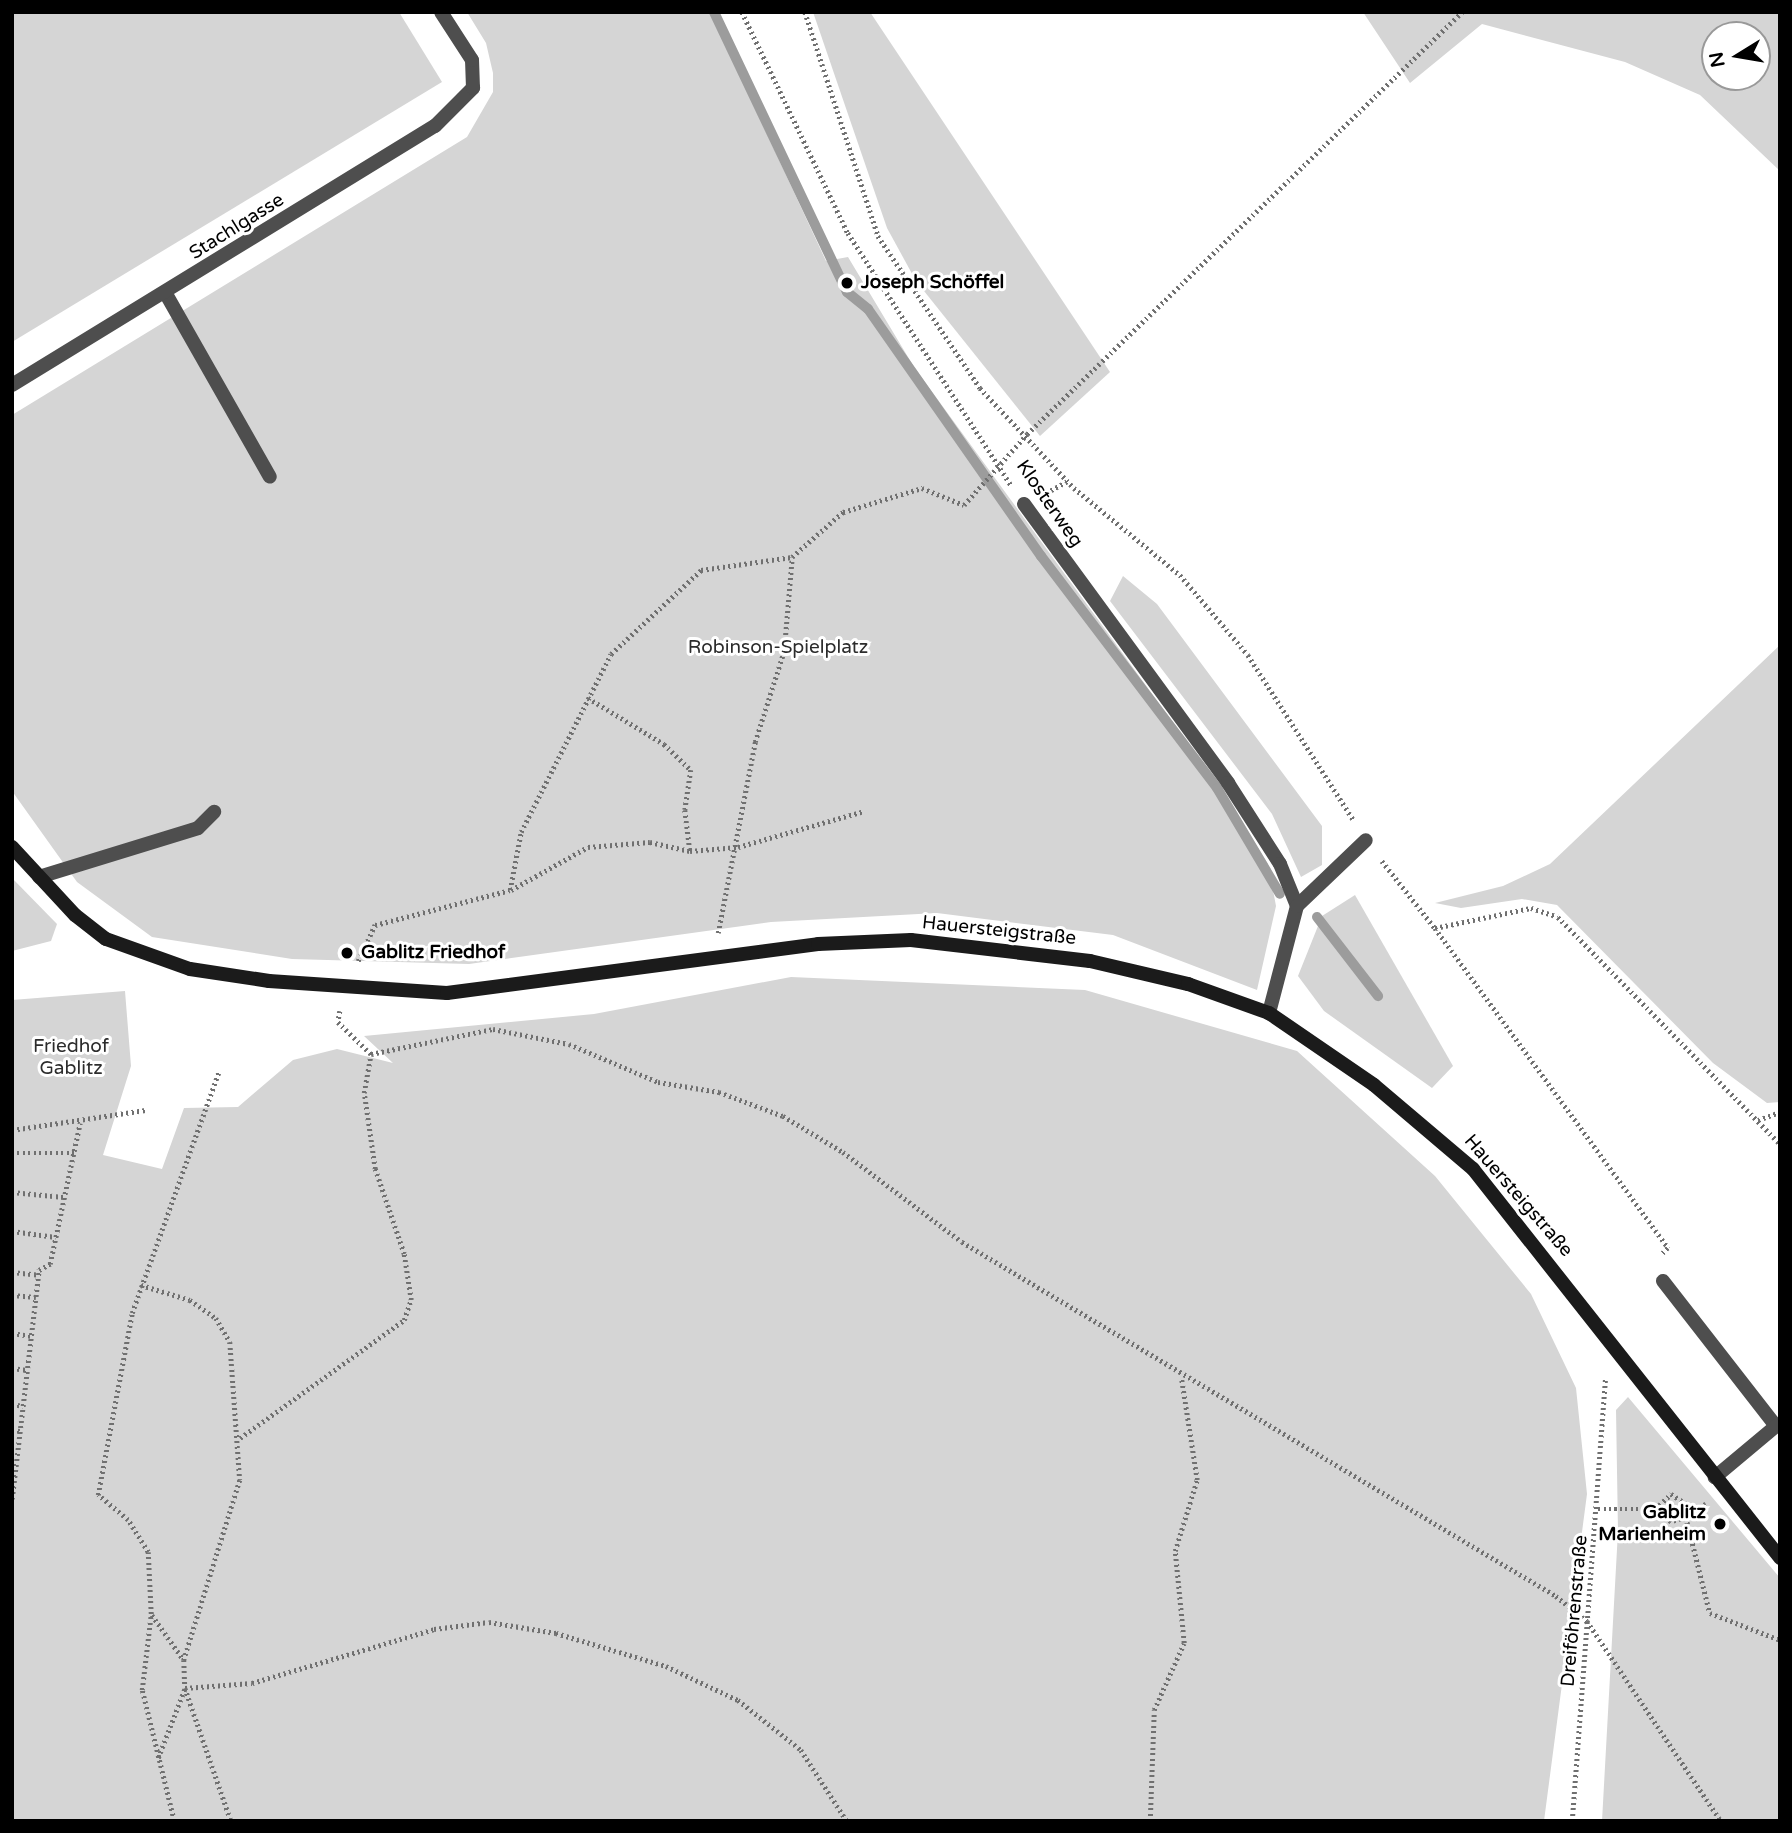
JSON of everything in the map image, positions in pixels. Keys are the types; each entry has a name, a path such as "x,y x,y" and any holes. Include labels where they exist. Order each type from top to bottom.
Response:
{"street":[{"name":"Stachlgasse","path":"12,385 166,294 435,126 473,88 472,60 441,12"},
{"path":"166,294 270,477"},
{"name":"Klosterweg","path":"1024,503 1228,783 1280,864 1297,906"},
{"path":"39,877 198,828 214,813"},
{"path":"1269,1013 1297,906 1366,840"},
{"name":"Hauersteigstraße","path":"12,846 39,877 96,931 139,953 217,974 345,989 504,989 712,957 867,940 973,943 1136,971 1269,1013 1374,1084 1473,1169 1780,1558"},
{"path":"1663,1281 1776,1426 1715,1478"}],"path":[{"name":"Klosterweg","path":"742,12 848,233 1024,503"},
{"path":"805,12 878,236 980,388 1074,488 1180,575 1248,654 1366,840 1435,928 1668,1248 1652,1265 1663,1281"},
{"path":"510,890 522,832 588,698 626,637 701,570 792,557 843,512 922,488 964,505 1027,435 1462,12"},
{"path":"712,957 738,847 755,743 784,651 792,557"},
{"path":"588,698 664,744 691,770 685,810 690,851"},
{"path":"371,1054 338,1022 345,989 374,925 510,890 588,847 650,842 690,851 738,847 864,811"},
{"path":"1435,928 1531,908 1558,917 1780,1143"},
{"path":"371,1054 494,1029 569,1044 658,1082 719,1092 783,1116 843,1152 962,1242 1181,1377 1556,1596 1587,1621 1721,1821"},
{"path":"240,1438 404,1320 411,1300 404,1254 375,1169 364,1093 371,1054"},
{"path":"174,1821 142,1690 152,1614 148,1552 128,1520 98,1495 141,1285 219,1072"},
{"path":"12,1130 80,1123 146,1110"},
{"path":"1758,1120 1780,1112"},
{"path":"12,1499 39,1275 50,1264 80,1123"},
{"path":"12,1153 74,1153"},
{"path":"12,1192 64,1197"},
{"path":"12,1231 56,1237"},
{"path":"12,1272 39,1275"},
{"path":"141,1285 190,1300 216,1318 230,1342 240,1438 240,1480 229,1526 184,1660 185,1688 231,1821"},
{"path":"12,1295 36,1297"},
{"path":"12,1333 32,1336"},
{"path":"12,1368 27,1370"},
{"name":"Dreiföhrenstraße","path":"1572,1821 1598,1509 1604,1372"},
{"path":"1150,1821 1154,1710 1184,1643 1175,1551 1197,1480 1181,1377"},
{"path":"12,1404 23,1406"},
{"path":"12,1430 20,1431"},
{"path":"1655,1509 1671,1494 1688,1505 1686,1517 1710,1613 1780,1640"},
{"path":"1598,1509 1655,1509 1671,1522 1686,1517"},
{"path":"152,1614 184,1660"},
{"path":"185,1688 252,1683 434,1629 489,1622 556,1633 666,1666 738,1700 801,1750 847,1821"},
{"path":"158,1758 185,1688"}],"green space":[{"path":"12,12 399,12 442,82 12,342"},
{"name":"Robinson-Spielplatz","path":"467,12 710,12 826,261 848,257 914,367 1217,783 1268,864 1276,906 1257,990 1113,935 937,913 771,922 469,964 292,959 152,937 77,882 12,791 12,415 467,137 493,92 493,73 486,43"},
{"path":"813,12 870,12 1110,372 1040,436 916,281 887,228"},
{"path":"1363,12 1780,12 1780,171 1700,95 1625,62 1482,24 1410,83"},
{"path":"1123,576 1157,604 1322,826 1322,865 1301,877 1272,814 1110,601"},
{"path":"1780,645 1780,1102 1767,1103 1713,1063 1557,905 1522,899 1461,908 1435,903 1503,886 1550,864"},
{"path":"12,878 57,924 51,941 12,951"},
{"path":"1355,895 1453,1066 1432,1088 1324,1011 1298,976 1322,916"},
{"name":"Friedhof Gablitz","path":"791,977 1085,990 1297,1051 1435,1176 1531,1294 1576,1388 1587,1494 1544,1821 12,1821 12,1000 125,991 131,1066 103,1155 162,1169 184,1108 238,1107 293,1060 337,1049 393,1063 364,1036 594,1014"},
{"path":"1628,1397 1780,1578 1780,1821 1602,1821 1618,1531 1616,1410"}],"waterway":[{"path":"714,12 847,292 868,309 1041,556 1217,788 1280,894"},
{"path":"1317,917 1378,996"}],"place":[{"name":"Joseph Schöffel","path":"847,283"},
{"name":"Gablitz Friedhof","path":"347,953"},
{"name":"Gablitz Marienheim","path":"1720,1524"}]}
